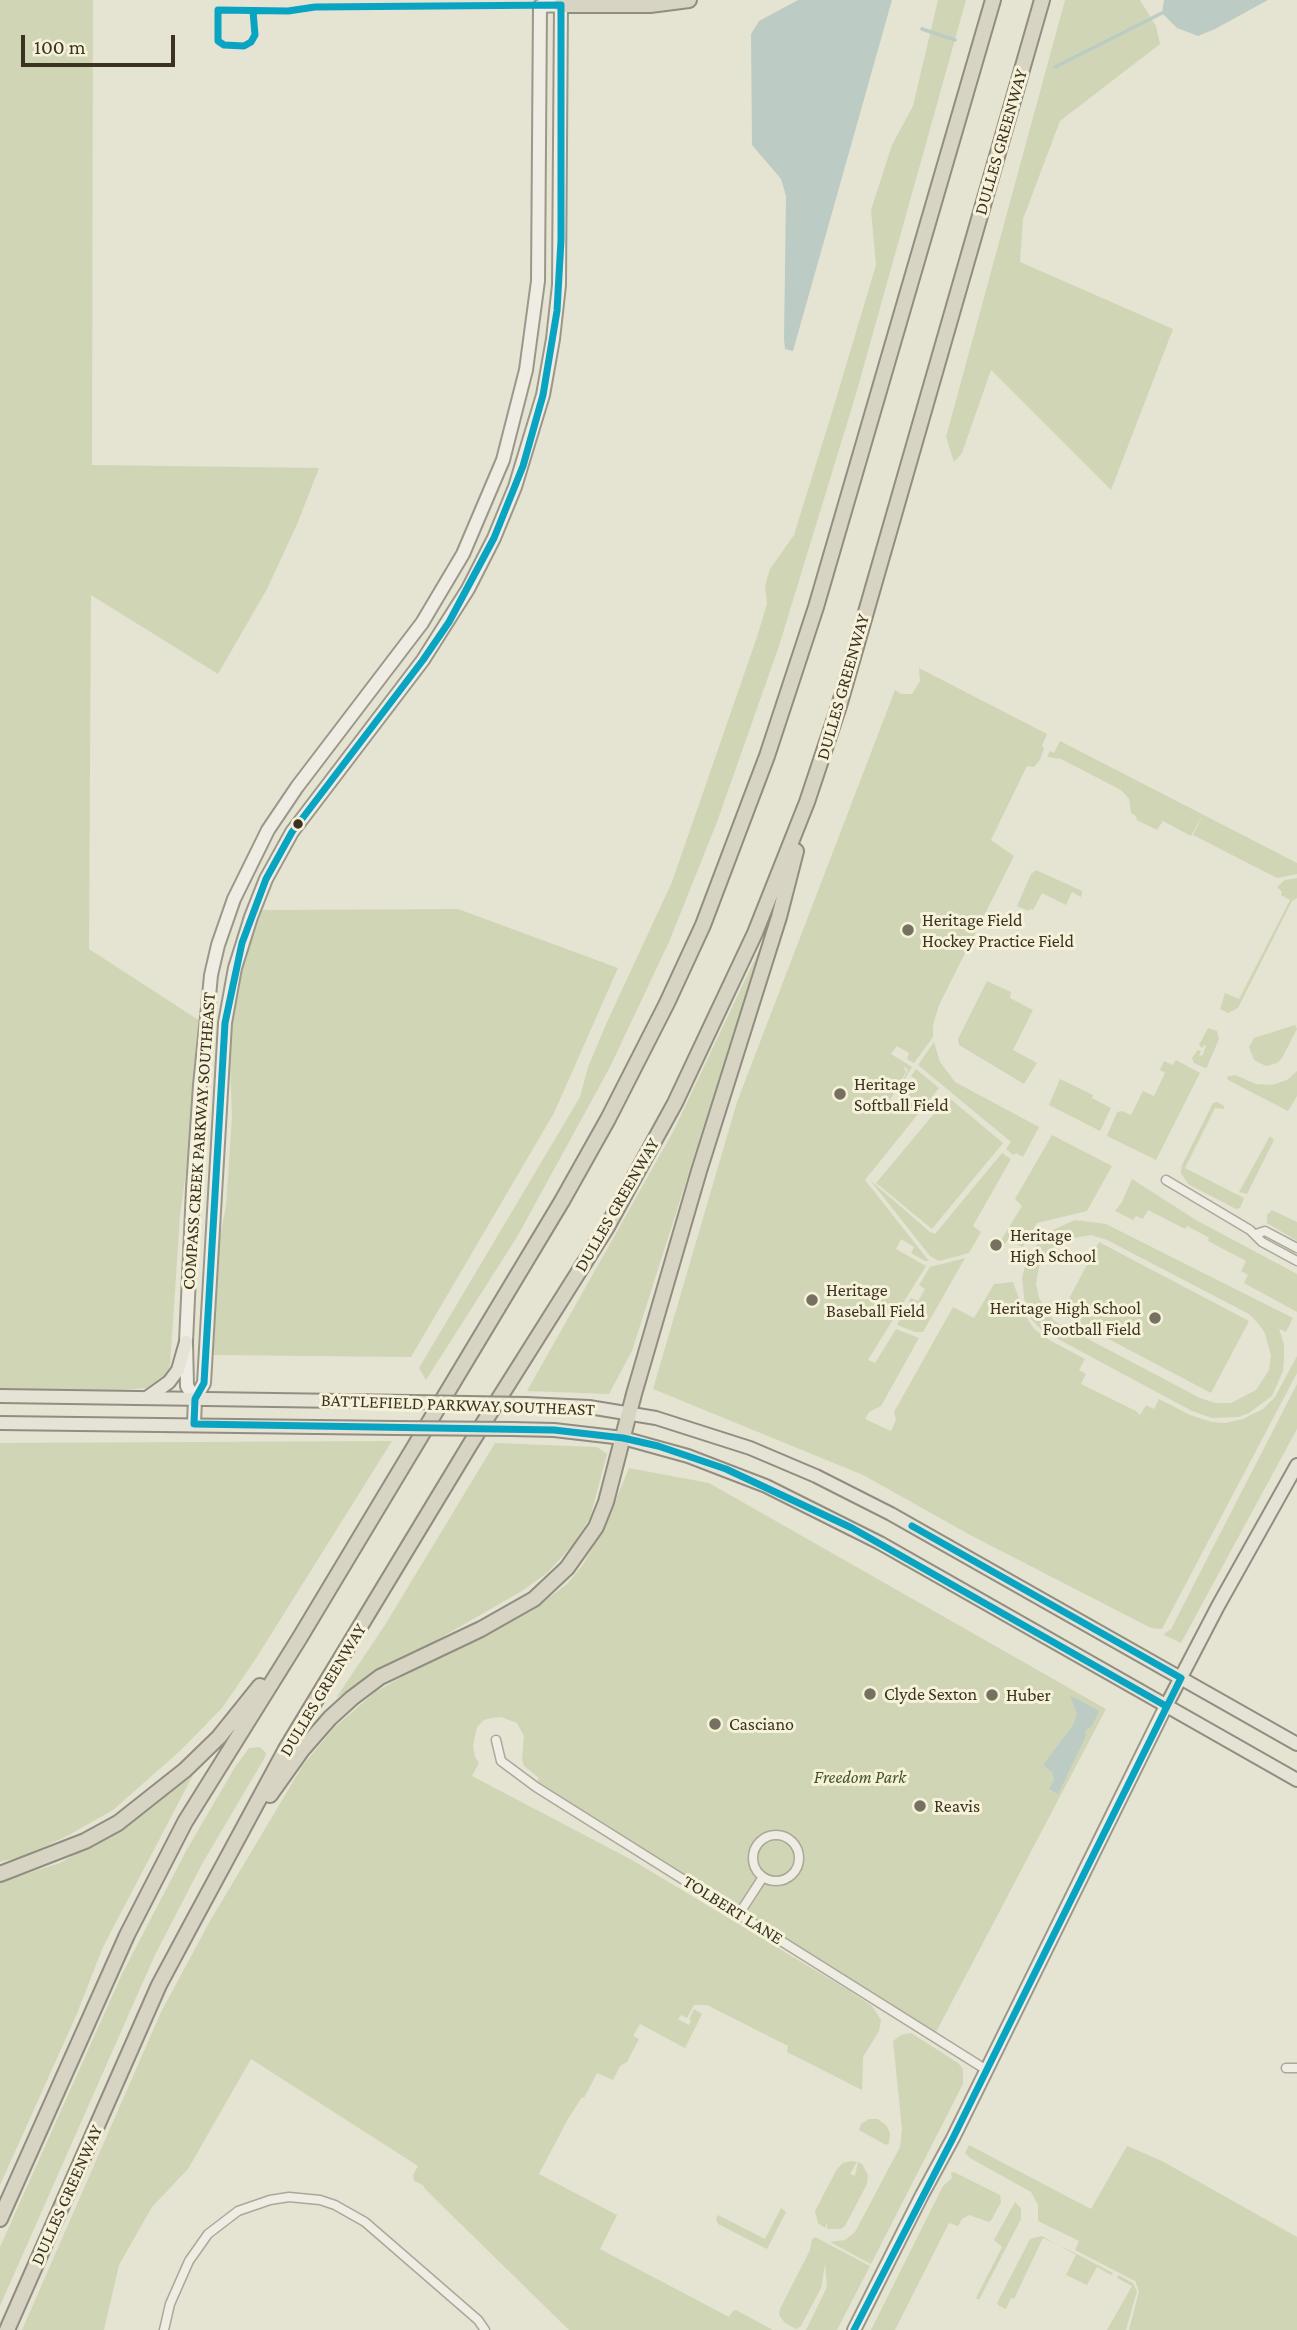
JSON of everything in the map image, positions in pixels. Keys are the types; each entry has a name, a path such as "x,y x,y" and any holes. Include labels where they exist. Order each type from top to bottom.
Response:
{"highway":[{"path":"561,3 650,5 689,0"},
{"path":"0,2219 127,1935 185,1822 299,1639 562,1201 608,1119 703,925 768,756 816,607 993,0"},
{"name":"DULLES GREENWAY","path":"7,2330 159,1985 286,1749 607,1227 653,1144 749,945 814,783 839,706 1042,0"},
{"path":"233,1847 302,1751 330,1718 352,1698 380,1677 510,1613 534,1598 567,1568 596,1527 606,1502 699,1171 779,917 814,783"},
{"path":"0,1874 85,1841 118,1823 148,1800 185,1770 219,1737 299,1639"}],"main road":[{"path":"145,1398 169,1382 178,1370 186,1342"},
{"name":"BATTLEFIELD PARKWAY SOUTHEAST","path":"0,1396 566,1405 629,1413 681,1425 750,1448 826,1481 891,1514 1297,1744"},
{"name":"BATTLEFIELD PARKWAY SOUTHEAST","path":"0,1423 554,1430 623,1438 658,1446 726,1469 852,1528 1297,1780"},
{"path":"1166,1706 1297,1465"}],"street":[{"path":"540,3 561,3"},
{"name":"COMPASS CREEK PARKWAY SOUTHEAST","path":"195,1399 187,1386 186,1342 200,1085 211,975 228,917 268,830 306,776 401,654 449,578 503,460 519,401 531,340 538,281 540,3"},
{"name":"COMPASS CREEK PARKWAY SOUTHEAST","path":"194,1424 195,1399 204,1383 225,1023 235,968 251,917 266,879 292,832 423,660 468,589 494,538 519,476 543,395 557,311 561,240 561,3"},
{"path":"1166,1180 1256,1234 1262,1242 1297,1261"},
{"path":"1256,1234 1265,1231 1297,1248"},
{"path":"854,2330 953,2138 1166,1706"},
{"name":"TOLBERT LANE","path":"496,1740 501,1761 536,1787 985,2069"},
{"path":"771,1835 789,1839 799,1854 793,1873 785,1879 775,1881 763,1877 752,1860 754,1849 760,1840 771,1835"},
{"path":"739,1914 763,1877"},
{"path":"1286,2068 1297,2068"},
{"path":"164,2330 170,2304 189,2261 208,2234 238,2211 270,2200 289,2197 320,2200 365,2221 478,2320 485,2330"}],"green space":[{"path":"0,0 93,0 92,465 319,468 267,589 218,674 91,595 89,949 200,1021 192,1128 180,1216 170,1366 167,1374 147,1388 111,1391 0,1389"},
{"path":"938,0 966,0 856,394 779,646 717,822 669,942 610,1067 517,1237 426,1380 419,1368 580,1097 588,1067 607,1022 672,882 757,637 767,604 765,586 770,569 794,535 833,409 876,265 871,210 892,145 913,106"},
{"path":"1065,0 1140,0 1156,26 1160,44 1060,121 1023,219 1020,262 1173,329 1111,490 991,370 962,453 954,462 946,437"},
{"path":"919,668 1047,734 1040,760 1034,767 1027,766 991,840 1014,856 939,1005 933,1025 933,1037 914,1063 907,1059 909,1053 897,1046 891,1054 912,1067 899,1087 908,1070 903,1065 906,1072 884,1111 889,1113 903,1089 910,1092 917,1080 911,1076 916,1069 939,1088 865,1180 929,1261 911,1253 914,1247 901,1239 896,1249 926,1266 868,1360 875,1363 896,1329 919,1338 881,1406 869,1412 865,1419 891,1431 896,1420 894,1412 953,1307 974,1318 994,1284 1013,1282 1024,1313 1034,1329 1085,1359 1079,1370 1086,1374 1081,1384 1140,1415 1146,1405 1154,1409 1159,1399 1190,1415 1212,1422 1225,1423 1243,1419 1263,1409 1275,1397 1297,1356 1297,1373 1162,1629 1151,1628 972,1536 863,1475 653,1389 737,1102 895,690 901,694 912,694 920,681"},
{"path":"1060,741 1297,863 1297,874 1277,878 1193,835 1202,816 1191,836 1163,821 1157,830 1137,820 1131,813 1129,799 1121,790 1061,759 1047,757 1050,751 1054,753"},
{"path":"1036,870 1082,891 1081,897 1072,892 1066,905 1042,893 1033,910 1028,911 1017,906 1031,874"},
{"path":"1297,878 1297,898 1292,901 1238,1008 1228,1013 1220,1009 1225,993 1239,999 1290,900 1281,895 1282,892 1277,887 1285,880"},
{"path":"458,909 618,968 554,1113 411,1357 213,1355 217,1253 226,1206 232,1117 229,1039 239,977 261,910"},
{"path":"761,946 632,1351 609,1394 527,1391 673,1132"},
{"path":"987,981 1011,992 1010,998 1033,1010 1013,1050 1037,1063 1024,1084 959,1045 958,1039"},
{"path":"1295,1025 1297,1029 1277,1063 1266,1066 1254,1060 1249,1047 1254,1038"},
{"path":"1208,1028 1217,1031 1219,1039 1205,1068 1194,1063 1192,1058 1198,1050 1202,1056 1206,1046 1202,1048 1199,1045"},
{"path":"934,1042 940,1062 955,1082 1039,1127 1023,1157 1016,1153 1013,1155 1006,1149 1011,1142 918,1065"},
{"path":"1176,1060 1200,1073 1156,1160 1107,1136 1117,1112 1131,1115 1143,1091 1154,1096 1165,1073 1160,1070 1164,1061 1173,1065"},
{"path":"1297,1071 1297,1096 1288,1111 1228,1080 1227,1077 1235,1075 1256,1084 1272,1085 1287,1080"},
{"path":"1060,1079 1093,1095 1092,1098 1111,1108 1100,1131 1049,1105"},
{"path":"948,1097 1003,1143 932,1229 876,1183"},
{"path":"1213,1103 1224,1106 1224,1109 1215,1108 1185,1168 1244,1198 1240,1208 1236,1209 1188,1184 1181,1173 1182,1165"},
{"path":"1052,1135 1112,1166 1087,1211 1037,1223 1023,1247 1008,1240 999,1249 991,1242 993,1237 1001,1240 1022,1206 1015,1199"},
{"path":"1270,1136 1274,1140 1247,1194 1239,1192"},
{"path":"1002,1153 1011,1159 973,1226 981,1232 969,1253 939,1261 930,1256 870,1180 935,1234"},
{"path":"1132,1179 1196,1220 1297,1274 1297,1312 1244,1283 1248,1275 1241,1271 1246,1261 1208,1241 1206,1236 1187,1226 1185,1229 1148,1210 1143,1219 1136,1216 1133,1220 1115,1211"},
{"path":"1272,1210 1297,1222 1297,1241 1267,1223 1267,1215"},
{"path":"1075,1220 1106,1224 1293,1318 1286,1332 1279,1329 1284,1344 1283,1371 1272,1396 1249,1413 1238,1417 1212,1418 1192,1411 1043,1331 1031,1319 1025,1305 1022,1278 1027,1258 1046,1233","holes":["1091,1235 1107,1240 1249,1314 1257,1322 1265,1333 1271,1356 1269,1370 1256,1390 1231,1403 1215,1403 1200,1398 1054,1321 1039,1298 1036,1284 1039,1267 1051,1249 1063,1240"]},
{"name":"Heritage High School Football Field","path":"1099,1242 1249,1321 1211,1393 1061,1314"},
{"path":"965,1258 923,1332 897,1325 911,1298 918,1301 925,1289 919,1285 930,1267"},
{"path":"1297,1384 1297,1429 1181,1643 1164,1635 1171,1629"},
{"path":"392,1441 222,1708 180,1751 113,1810 24,1856 0,1862 0,1443"},
{"path":"495,1443 597,1447 607,1454 590,1518 571,1547 547,1573 522,1591 336,1698 385,1625"},
{"name":"Freedom Park","path":"629,1468 709,1483 1106,1709 934,2036 536,1787 539,1778 524,1766 522,1760 524,1736 517,1723 501,1717 491,1718 484,1720 477,1727 473,1746 479,1763 472,1776 632,1860 848,1990 872,2006 881,2020 879,2031 863,2057 862,2090 787,2052 788,2046 707,2005 694,2005 687,2018 681,2015 678,2019 689,2025 694,2009 702,2014 685,2048 640,2024 633,2036 639,2039 627,2062 620,2066 613,2080 597,2073 584,2098 582,2097 568,2119 539,2174 617,2215 600,2249 729,2317 736,2310 773,2330 569,2330 423,2185 414,2181 413,2175 418,2166 251,2059 188,2169 152,2207 119,2265 104,2330 22,2330 161,2012 210,1921 303,1765 334,1728 375,1692 530,1612 567,1584 582,1566 605,1526"},
{"path":"260,1747 266,1753 264,1759 202,1864 154,1957 0,2306 0,2247 122,1974 186,1851 235,1767 249,1748"},
{"path":"193,1775 103,1947 76,2016 0,2185 0,1882 60,1863 132,1820"},
{"path":"911,2033 958,2063 963,2069 963,2084 871,2264 830,2242 845,2240 855,2232 900,2147 902,2129 893,2041 901,2035"},
{"path":"869,2119 878,2119 887,2126 889,2143 886,2145 859,2130 861,2124"},
{"path":"969,2145 1091,2209 1127,2146 1162,2161 1297,2237 1297,2330 1129,2330 1139,2291 1135,2281 1075,2250 1079,2241 1038,2221 1038,2205 1031,2192 970,2158 965,2153"},
{"path":"857,2162 850,2174 855,2176 858,2162 862,2164 868,2175 867,2184 845,2226 841,2229 827,2229 827,2223 825,2228 818,2223 815,2211 837,2169 843,2163"},
{"path":"954,2172 1000,2195 1001,2202 989,2222 969,2215 962,2219 958,2226 949,2223 895,2330 871,2330 943,2186 952,2178 951,2173"},
{"path":"1015,2202 1021,2208 1021,2219 979,2300 976,2298 1002,2247 994,2240"},
{"path":"781,2208 786,2212 767,2249 718,2224 716,2219 718,2215 765,2239"},
{"path":"1042,2236 1057,2245 1043,2238 1014,2299 1011,2298 1006,2309 999,2306 997,2303 1030,2239"},
{"path":"815,2237 870,2266 837,2330 806,2330 827,2287 825,2264 821,2288 801,2326 796,2329 785,2323 779,2315"},
{"path":"1062,2247 1113,2273 1111,2275 1097,2267 1087,2285 1066,2275 1076,2255"},
{"path":"1118,2275 1133,2283 1137,2291 1126,2330 1107,2330 1132,2286 1117,2278"}],"shaded area":[{"path":"798,0 892,0 793,351 785,349 784,339 786,196 781,179 752,145 751,34 759,21"},
{"path":"1164,0 1268,0 1198,36 1177,28 1162,13"},
{"path":"1070,1695 1099,1711 1092,1726 1086,1730 1085,1738 1058,1794 1049,1789 1054,1780 1052,1772 1043,1765 1073,1725 1077,1714"}],"waterway":[{"path":"1055,67 1162,13"},
{"path":"922,29 955,40"}],"transit line":[{"path":"253,11 255,35 251,42 244,46 224,45 218,41 218,10 561,5 561,240 557,311 543,395 523,466 494,538 449,622 423,660 292,832 266,879 242,943 225,1023 204,1383 195,1399 194,1424 554,1430 623,1438 658,1446 726,1469 852,1528 1166,1706"},
{"path":"854,2330 953,2138 1181,1678 912,1526"}],"place":[{"name":"Heritage Field Hockey Practice Field","path":"908,930"},
{"name":"Heritage Softball Field","path":"840,1094"},
{"name":"Heritage High School","path":"996,1245"},
{"name":"Heritage Baseball Field","path":"812,1300"},
{"name":"Heritage High School Football Field","path":"1155,1318"},
{"name":"Clyde Sexton","path":"870,1694"},
{"name":"Huber","path":"992,1695"},
{"name":"Casciano","path":"715,1724"},
{"name":"Reavis","path":"920,1806"}]}
